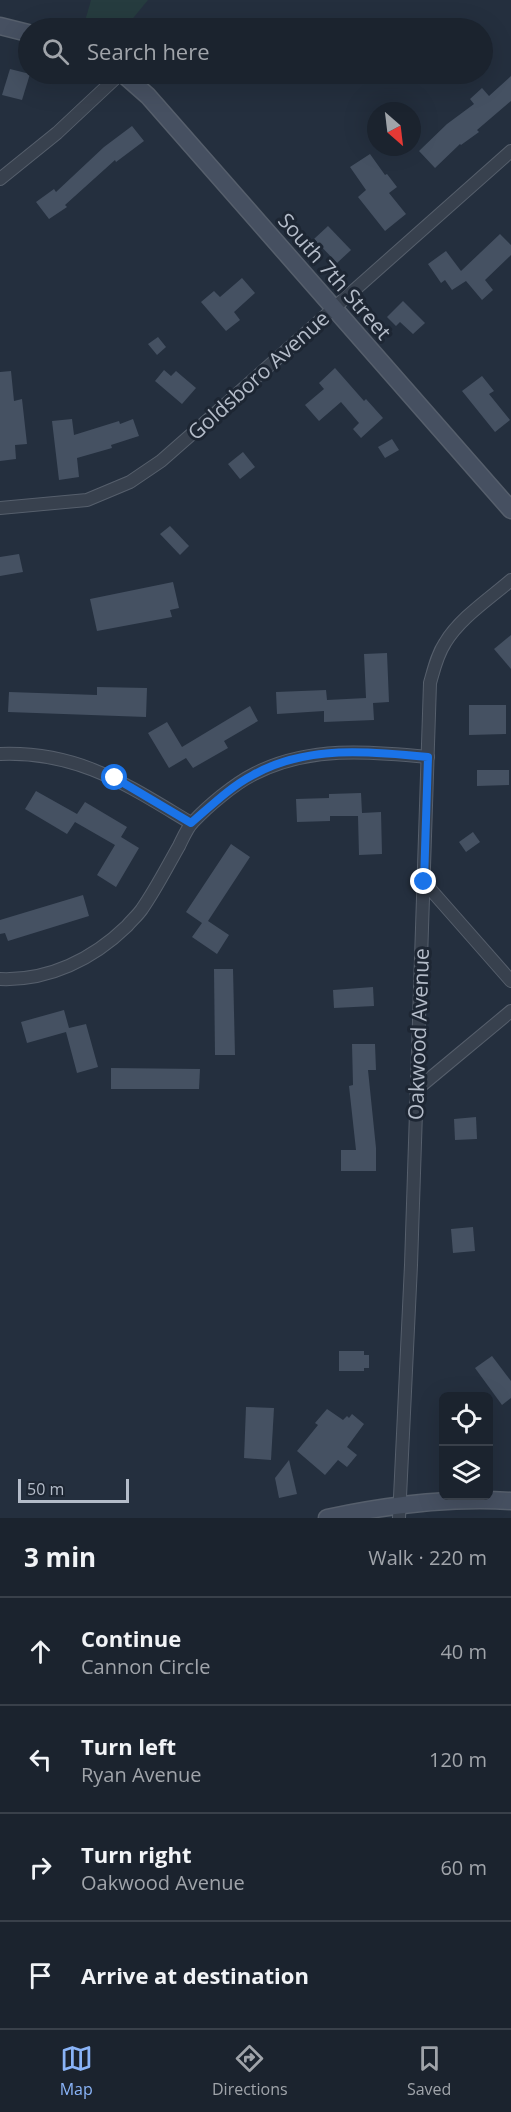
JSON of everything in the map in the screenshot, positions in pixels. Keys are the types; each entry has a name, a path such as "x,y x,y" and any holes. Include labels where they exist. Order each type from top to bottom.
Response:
{"street":[{"path":"0,26 18,30"},
{"path":"0,180 111,84"},
{"name":"South 7th Street","path":"134,84 148,96 511,510"},
{"name":"Goldsboro Avenue","path":"0,508 87,500 130,482 161,461 511,151"},
{"name":"Oakwood Avenue","path":"399,1511 411,1265 430,683 446,641 465,620 511,580"},
{"path":"0,979 41,975 70,966 93,954 113,939 141,911 191,823 224,795 253,775 286,761 327,753 368,751 428,757"},
{"path":"0,754 39,754 78,764 115,778 191,823"},
{"path":"424,882 511,981"},
{"path":"416,1090 511,1011"},
{"path":"327,1518 399,1511 431,1501 511,1501"}],"green space":[{"path":"91,0 148,0 133,18 86,18"}],"building":[{"path":"10,69 18,71 18,84 27,84 22,100 2,95"},
{"path":"511,76 511,101 477,130 479,132 460,144 435,168 421,153 421,149 447,124 474,104 470,99 482,88 489,96"},
{"path":"132,126 144,141 116,162 115,160 65,205 67,207 49,219 36,202 54,189 56,192 104,147"},
{"path":"367,156 371,156 397,187 389,193 406,214 385,231 358,197 366,190 350,167"},
{"path":"328,226 351,250 337,263 314,239"},
{"path":"500,234 511,245 511,255 485,280 493,290 482,300 466,281 452,290 445,280 441,283 428,264 446,251 461,271"},
{"path":"242,278 255,293 234,312 240,320 226,331 201,302 214,291 220,297"},
{"path":"403,301 425,323 413,334 400,322 396,326 387,317"},
{"path":"158,337 166,347 157,355 148,344"},
{"path":"335,368 364,401 366,399 383,418 361,438 353,429 359,423 341,402 319,421 305,405 324,389 319,383"},
{"path":"164,370 171,376 176,371 196,388 182,404 155,381"},
{"path":"11,371 14,401 22,399 27,444 15,445 16,459 0,461 0,372"},
{"path":"482,376 494,391 489,394 510,420 495,432 462,391"},
{"path":"72,419 74,435 133,419 139,436 111,445 112,448 77,458 79,477 59,480 52,421"},
{"path":"392,439 399,450 385,458 378,447"},
{"path":"243,452 255,467 240,479 228,464"},
{"path":"170,526 189,546 180,555 160,534"},
{"path":"19,554 23,572 0,576 0,557"},
{"path":"173,582 179,608 170,610 172,617 97,631 90,599"},
{"path":"511,635 511,669 494,649"},
{"path":"387,653 389,702 373,703 374,720 324,722 324,711 277,714 276,692 326,690 327,700 366,698 364,654"},
{"path":"97,687 147,688 146,717 8,712 9,692 97,695"},
{"path":"469,705 506,705 506,734 469,735"},
{"path":"250,706 258,721 224,741 228,748 193,768 186,758 169,768 148,733 167,722 182,747"},
{"path":"477,770 509,770 509,785 477,786"},
{"path":"36,791 77,814 85,802 127,827 121,837 139,848 116,887 97,875 115,845 75,822 67,834 25,809"},
{"path":"361,793 362,813 381,812 382,854 359,855 358,816 330,816 330,821 297,822 296,799 329,798 329,794"},
{"path":"473,832 480,842 466,852 459,842"},
{"path":"231,844 250,857 208,921 229,935 217,954 192,937 202,923 186,912"},
{"path":"83,895 89,916 8,941 5,933 0,934 0,920"},
{"path":"214,969 233,969 235,1055 215,1055"},
{"path":"373,987 374,1006 334,1008 333,990"},
{"path":"64,1010 69,1028 86,1024 98,1067 77,1073 66,1032 27,1043 21,1022"},
{"path":"352,1044 375,1044 376,1070 368,1070 376,1148 376,1171 341,1171 341,1150 356,1150 349,1086 353,1085"},
{"path":"111,1068 200,1069 199,1089 111,1089"},
{"path":"476,1117 477,1139 455,1140 454,1119"},
{"path":"473,1227 475,1251 453,1253 451,1229"},
{"path":"339,1351 364,1351 364,1355 369,1355 369,1368 364,1368 364,1371 339,1371"},
{"path":"492,1356 511,1381 511,1398 502,1405 475,1368"},
{"path":"246,1407 274,1408 271,1460 244,1458"},
{"path":"327,1409 343,1420 352,1414 364,1424 347,1447 357,1455 347,1467 338,1460 325,1475 297,1451 318,1425 315,1423"},
{"path":"289,1460 297,1494 279,1498 275,1478"}],"route":[{"path":"115,778 191,823 224,795 253,775 286,761 327,753 368,751 428,757 424,882"}]}
